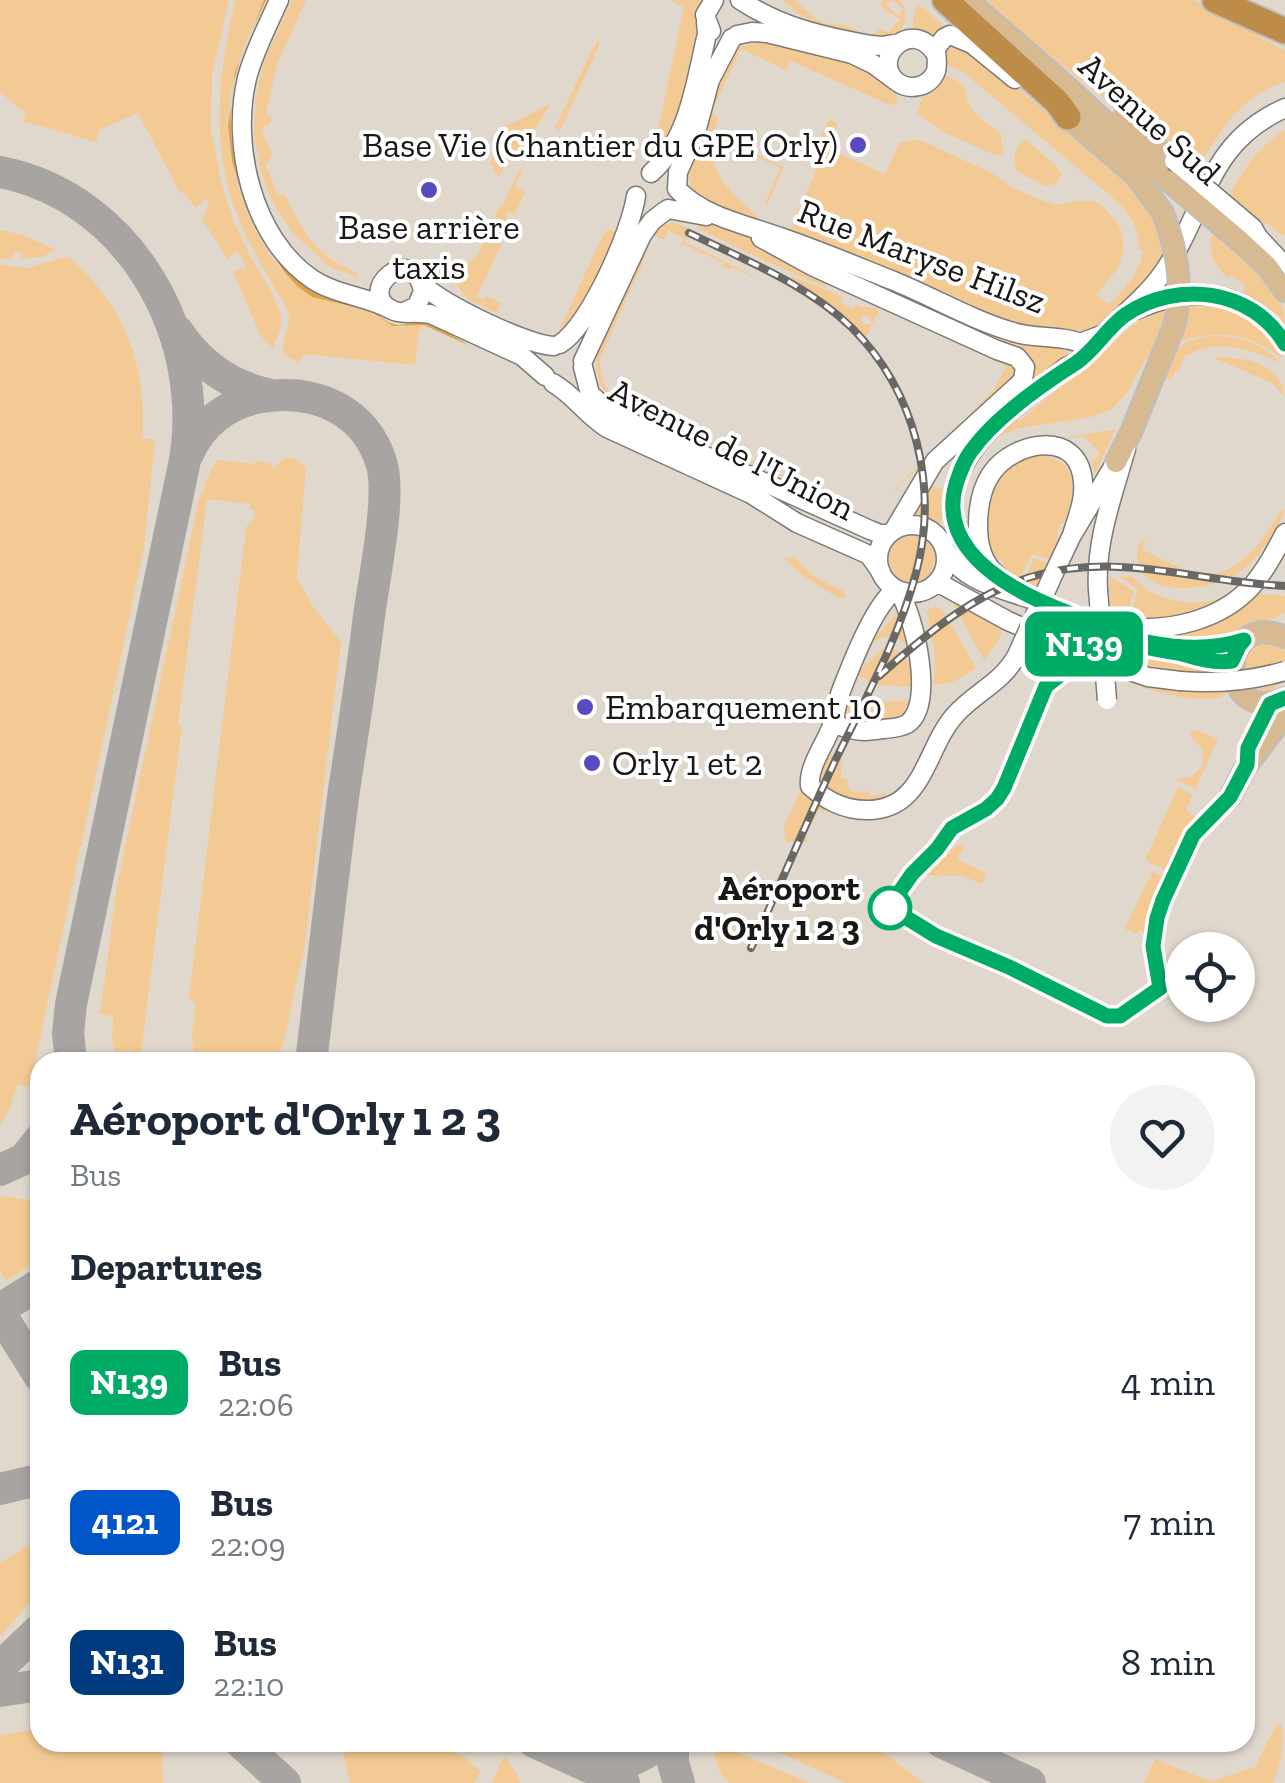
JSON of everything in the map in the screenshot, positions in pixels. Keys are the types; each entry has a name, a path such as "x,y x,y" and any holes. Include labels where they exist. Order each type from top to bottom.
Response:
{"highway":[{"path":"945,0 1058,102 1068,117"},
{"path":"1214,0 1285,32"},
{"path":"1255,0 1285,14"}],"main road":[{"name":"Avenue Sud","path":"966,0 1103,120 1172,171 1247,235 1285,290"},
{"path":"1068,117 1136,176 1162,213 1175,249 1180,279 1174,326 1116,462"},
{"path":"1279,630 1244,640 1232,661 1234,679 1247,696 1260,703 1280,705"},
{"path":"1230,797 1247,765 1248,748 1280,705"}],"street":[{"name":"Avenue de l'Union","path":"279,0 246,83 242,136 256,200 266,225 294,263 324,286 397,311 423,311 513,351 534,364 594,420 751,494 797,523 869,556 885,580 897,589"},
{"path":"549,380 542,366 544,357 574,333 592,308 625,235 639,182 673,148 682,130 707,34 707,9 714,0"},
{"path":"583,364 642,234 675,201 678,172 696,132 710,80 734,36 748,22 747,10 740,0"},
{"path":"740,0 772,20 794,27 882,46 920,39 935,53"},
{"path":"706,21 718,36 760,32 852,54 897,82 913,87 927,82 936,69 936,48 950,35 964,39 1068,117"},
{"path":"897,82 888,62 899,43"},
{"path":"1035,600 992,570 968,549 957,532 953,520 954,491 966,459 990,430 1066,367 1079,361 1152,287 1173,258 1212,176 1230,148 1250,127 1285,108"},
{"name":"Avenue de l'Union","path":"247,165 272,218 311,265 350,284 369,285 397,270 405,270 450,304 530,341 573,346 581,355 590,394 612,414 880,534 908,525 925,527 939,538 956,565 987,585 1106,630 1150,642 1206,648 1244,640"},
{"path":"651,173 668,175 677,189"},
{"name":"Rue Maryse Hilsz","path":"677,189 692,204 735,223 798,260 1023,362 1023,380 935,461 892,532"},
{"path":"636,196 647,211 666,210"},
{"name":"Rue Maryse Hilsz","path":"666,210 717,216 782,238 872,272 996,327 1030,337 1080,343 1104,334"},
{"path":"1247,235 1258,237 1285,266"},
{"path":"385,278 380,292 385,304 397,311 418,306 422,284"},
{"path":"1126,314 1168,298 1191,294 1222,296 1260,315 1285,344"},
{"name":"Avenue de l'Union","path":"549,380 564,385 572,383 583,364"},
{"path":"1106,700 1098,569 1102,536 1132,430"},
{"path":"992,570 980,549 980,502 993,471 1022,449 1058,446 1077,463 1083,492 1072,535"},
{"path":"897,589 882,602 868,630 809,781 815,790 858,810 894,806 905,797 927,767 956,714 1000,679 1017,655 1072,535 1116,462"},
{"name":"Avenue de l'Union","path":"880,572 878,553 892,532"},
{"path":"1072,614 1142,629 1198,620 1248,590 1285,533"},
{"path":"897,589 916,593 937,582 945,568 946,552"},
{"path":"937,582 1008,621 1122,670 1148,677 1218,683 1285,671"},
{"path":"838,725 865,732 905,725 915,714 920,702 919,656 908,605 897,589"}],"shaded area":[{"path":"0,0 1285,0 1285,1783 0,1783"},
{"path":"0,0 229,0 212,76 211,130 234,222 282,317 273,348 260,335 233,271 246,268 243,259 236,251 228,259 202,219 209,204 206,198 196,208 179,191 138,113 99,130 96,142 22,121 26,114 0,92"},
{"path":"235,0 264,0 237,67 228,131 236,179 254,227 280,268 303,290 367,310 396,326 424,325 419,331 415,365 304,354 299,363 284,354 288,311 245,234 230,195 220,139 224,56"},
{"path":"292,0 306,0 277,65 266,114 272,117 270,124 264,126 263,135 273,155 266,165 278,196 284,194 312,242 357,273 357,277 330,267 292,232 272,201 260,169 254,134 256,94 266,56"},
{"path":"670,0 703,0 680,116 652,158 684,7"},
{"path":"782,0 795,0 823,23 844,25 867,35 881,28 888,33 900,19 884,10 882,0 890,0 886,5 898,15 903,9 892,0 900,0 903,6 905,18 902,28 887,40 823,28"},
{"path":"979,0 1193,0 1285,50 1285,82 1245,104 1199,165 1174,153"},
{"path":"918,5 946,29 930,36 912,31"},
{"path":"598,38 600,44 560,131 555,127"},
{"path":"761,41 853,62 880,78 898,98 897,104 890,105 791,61 786,70 741,49 711,113 719,117 713,134 784,167 767,205 780,168 718,140 713,140 712,152 718,173 757,215 756,220 709,205 691,190 688,172 720,77 739,47"},
{"path":"952,44 977,53 1134,187 1151,211 1165,251 1124,303 1096,326 1063,331 1003,320 870,262 789,232 821,159 813,154 829,119 838,123 827,148 885,174 900,142 920,140 1041,200 1057,205 1076,201 1100,204 1121,230 1124,248 1119,267 1096,295 1109,305 1121,293 1135,274 1143,251 1139,249 1129,215 962,71 945,65 944,47"},
{"path":"943,75 964,87 974,112 1001,134 1003,155 941,131 917,113 923,93"},
{"path":"233,90 232,145 238,177 248,208 279,262 301,283 326,298 366,308 394,324 418,323 432,326 468,345 424,325 393,326 369,310 312,297 285,273 261,238 245,205 232,161 228,126"},
{"path":"550,104 499,177 490,163 507,126"},
{"path":"1285,130 1285,236 1229,196 1252,159"},
{"path":"1024,140 1058,168 1061,175 1056,184 1045,186 1017,171 1015,154"},
{"path":"525,164 515,187 525,192 515,214 508,212 506,216 510,226 477,296 501,303 497,313 467,297 456,281 478,254 499,207"},
{"path":"703,220 744,233 828,281 825,287 697,228"},
{"path":"672,222 691,229 685,242 766,282 731,267 729,270 723,263 684,245 680,247 684,238 668,231 664,240 654,235"},
{"path":"608,229 616,232 585,300 562,331 560,328"},
{"path":"0,230 23,235 56,250 21,259 22,253 15,251 12,259 0,259"},
{"path":"1213,232 1272,289 1284,312 1285,336 1267,311 1243,291 1246,286 1231,276 1227,278 1218,268 1211,251"},
{"path":"643,251 647,253 600,359 608,389 622,402 809,487 617,403 606,394 598,377 597,356"},
{"path":"70,258 105,296 136,362 143,412 142,438 155,440 144,548 37,1052 30,1052 30,1086 17,1085 0,1126 0,265 28,268"},
{"path":"792,276 843,297 841,303 853,309 856,304 877,308 873,323 864,315 860,321 872,325 866,338 838,310 791,279"},
{"path":"910,297 1012,340 1070,351 1030,386 1030,369 908,302"},
{"path":"1189,304 1223,308 1247,319 1268,336 1282,358 1258,343 1235,336 1197,337 1179,345"},
{"path":"1167,307 1154,347 1127,393 1111,410 1016,429 985,447 1139,321"},
{"path":"941,332 1006,362 1014,374 885,499 994,390 1006,366"},
{"path":"1210,336 1249,342 1280,363 1245,350 1208,348 1184,357 1178,372 1170,381 1166,378 1179,348 1191,340"},
{"path":"1214,358 1251,361 1270,370 1285,397 1272,383"},
{"path":"1115,429 1095,473 1092,462 1100,453 1083,436 1070,437"},
{"path":"1043,456 1056,459 1070,472 1071,502 1050,560 1032,554 1019,580 994,559 1002,565 1004,562 988,544 988,510 995,486 1006,470"},
{"path":"284,458 294,458 306,468 297,578 341,642 304,951 281,1049 193,1052 196,1004 189,998 246,527 254,519 255,510 250,509 250,504 207,499 141,1052 115,1052 113,1016 100,1014 117,885 200,494 217,460 254,464 256,461 270,463 274,468"},
{"path":"932,484 950,489 947,514 943,514 940,525 913,515"},
{"path":"1281,509 1285,511 1283,516 1262,551 1240,572 1221,582 1194,588 1166,586 1144,575 1139,564 1138,549 1146,539 1142,549 1185,570 1213,574 1225,570 1249,554"},
{"path":"912,536 928,543 935,559 928,575 912,582 896,575 889,559 896,543"},
{"path":"794,557 812,575 845,592 845,598 839,599 784,558"},
{"path":"1034,558 1048,563 1036,588 1023,582"},
{"path":"1109,576 1134,591 1126,619 1111,616"},
{"path":"1117,576 1133,577 1152,592 1174,600 1223,599 1182,615 1138,620 1135,616 1130,620 1138,589"},
{"path":"1255,593 1285,596 1285,613 1214,641 1152,637"},
{"path":"953,604 960,604 1002,630 984,660"},
{"path":"938,607 976,668 956,681 934,685 935,654 927,612"},
{"path":"898,612 913,649 889,636 866,649 870,634 876,636"},
{"path":"1256,641 1285,645 1285,674 1268,697 1259,695 1242,679 1243,652"},
{"path":"890,647 909,663 914,687 876,685 858,675 882,649"},
{"path":"1115,650 1187,664 1207,673 1150,666 1116,656"},
{"path":"1120,678 1179,691 1229,692 1219,697 1191,698"},
{"path":"913,700 906,715 890,721 881,720 878,712 867,717 861,726 841,719 849,704"},
{"path":"1193,729 1218,739 1195,790 1173,779 1191,777 1202,767 1203,750 1190,736"},
{"path":"826,752 842,758 841,778 848,780 851,792 868,791 869,796 886,793 887,800 863,804 821,788 814,777 819,778 823,771"},
{"path":"1178,787 1192,795 1186,811 1196,817 1188,825 1166,870 1146,858"},
{"path":"802,788 825,806 824,813 819,810 805,836 808,842 785,842 784,825"},
{"path":"963,843 958,859 986,873 982,884 963,876 926,875 942,854"},
{"path":"1152,871 1165,877 1147,935 1140,931 1137,934 1125,929"},
{"path":"0,1196 30,1200 30,1265 6,1281 0,1271"},
{"path":"30,1544 30,1602 0,1637 0,1563"},
{"path":"1281,1723 1282,1753 1273,1783 1144,1783 1155,1759 1210,1781 1255,1767 1275,1727"},
{"path":"30,1730 30,1752 162,1752 163,1783 0,1783 0,1736"},
{"path":"455,1752 480,1772 475,1783 350,1783 343,1753"},
{"path":"736,1752 809,1783 730,1783 717,1765 715,1754"},
{"path":"779,1752 883,1752 923,1783 846,1783"},
{"path":"504,1756 515,1771 520,1783 492,1783"}],"taxiway":[{"path":"0,172 47,187 88,211 123,243 150,281 171,324 184,370 188,417 184,465 71,1004 70,1052"},
{"path":"178,332 196,355 218,373 271,395"},
{"path":"187,456 199,434 226,410 249,400 281,395 319,400 351,417 364,430 382,465 381,539 344,790 312,1052"},
{"path":"0,1170 24,1159 30,1152"},
{"path":"0,1309 30,1290"},
{"path":"0,1313 30,1361"},
{"path":"0,1489 30,1482"},
{"path":"0,1667 30,1638"},
{"path":"0,1691 30,1686"},
{"path":"251,1752 285,1783"},
{"path":"556,1752 624,1783"},
{"path":"586,1764 626,1762 647,1752"},
{"path":"673,1752 679,1783"},
{"path":"963,1752 1030,1783"}],"railway":[{"path":"689,233 795,286 852,328 892,381 917,442 923,475 922,540 900,621 751,948"},
{"path":"879,676 970,605 1000,589 1066,569 1147,569 1285,586"}],"bus line":[{"name":"N139","path":"1285,344 1260,315 1222,296 1191,294 1154,302 1126,314 1079,361 1024,400 972,449 954,491 953,520 968,549 1012,586 1106,630 1150,642 1206,648 1244,640 1232,661 1220,663 1099,636 1083,644 1062,675 1046,686 997,799 952,828 889,907 936,936 1009,967 1092,1010 1120,1016 1160,988 1154,932 1172,878 1193,835 1230,797 1270,704 1285,698"}],"place":[{"name":"Base Vie (Chantier du GPE Orly)","path":"858,145"},
{"name":"Base arrière taxis","path":"429,190"},
{"name":"Embarquement 10","path":"585,707"},
{"name":"Orly 1 et 2","path":"592,763"},
{"name":"Aéroport d'Orly 1 2 3","path":"890,908"}]}
